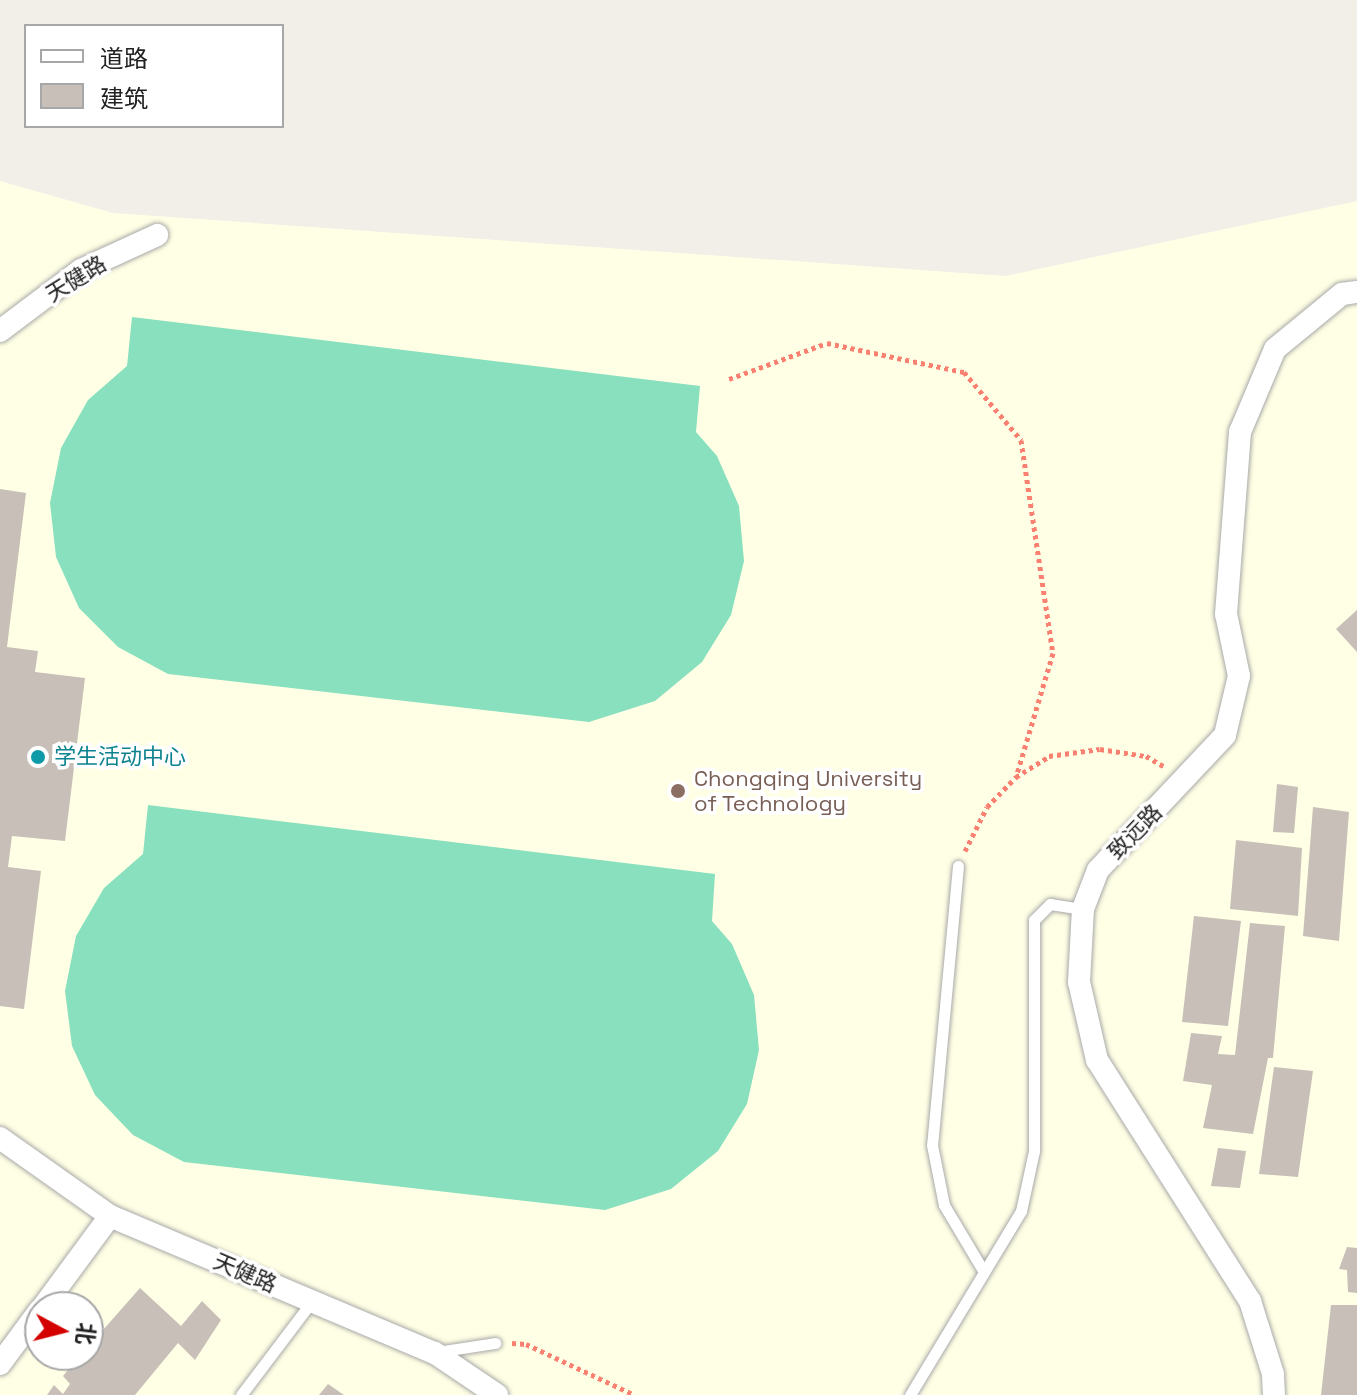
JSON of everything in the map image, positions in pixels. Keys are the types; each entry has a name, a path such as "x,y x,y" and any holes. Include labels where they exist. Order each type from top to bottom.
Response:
{"street":[{"name":"天健路","path":"0,331 81,270 157,235"},
{"name":"致远路","path":"1274,1395 1273,1374 1250,1301 1097,1060 1079,982 1083,909 1098,870 1187,779 1225,735 1239,676 1226,614 1240,432 1275,349 1342,294 1357,292"},
{"name":"天健路","path":"0,1138 110,1216 435,1353 497,1395"},
{"path":"54,1291 110,1216"},
{"path":"0,1364 24,1332"}],"lane":[{"path":"958,866 932,1145 944,1205 984,1272"},
{"path":"910,1395 1021,1211 1034,1151 1034,920 1050,904 1083,909"},
{"path":"241,1395 312,1301"},
{"path":"435,1353 495,1343"}],"path":[{"path":"729,379 827,343 964,372 1021,440 1053,653 1016,777"},
{"path":"958,866 987,807 1016,777 1049,756 1100,749 1146,756 1187,779"},
{"path":"495,1343 526,1344 635,1395"}],"shaded area":[{"name":"Chongqing University of Technology","path":"0,181 113,213 1005,276 1357,201 1357,1395 0,1395"}],"green space":[{"path":"132,317 700,386 696,432 717,456 739,506 744,561 731,615 702,662 655,701 589,722 168,674 118,647 79,608 56,557 50,503 61,448 88,400 127,366"},
{"path":"148,805 715,874 712,921 732,944 754,995 759,1050 747,1104 718,1151 671,1189 605,1210 184,1162 133,1135 95,1095 72,1046 65,991 76,936 104,888 143,854"}],"building":[{"name":"学生活动中心","path":"0,489 26,493 7,647 38,651 35,672 85,678 65,841 12,836 8,867 41,871 24,1009 0,1006"},
{"path":"1357,610 1357,652 1336,629"},
{"path":"1277,784 1298,787 1294,833 1273,832"},
{"path":"1313,807 1349,812 1339,941 1303,936"},
{"path":"1236,840 1302,848 1298,916 1230,909"},
{"path":"1194,916 1241,921 1228,1026 1182,1022"},
{"path":"1250,923 1285,926 1273,1058 1268,1058 1253,1134 1203,1128 1212,1085 1183,1081 1191,1033 1222,1036 1218,1054 1235,1055"},
{"path":"1274,1067 1313,1071 1298,1177 1259,1174"},
{"path":"1218,1148 1246,1151 1240,1188 1211,1186"},
{"path":"1347,1247 1357,1248 1357,1293 1348,1292 1347,1270 1339,1269"},
{"path":"140,1288 181,1326 202,1301 221,1320 195,1360 178,1343 135,1395 47,1395 54,1385 63,1394 70,1384 63,1376 67,1371 104,1371 104,1329"},
{"path":"1331,1305 1357,1305 1357,1395 1321,1395"},
{"path":"328,1384 344,1395 319,1395"}],"place":[{"name":"学生活动中心","path":"38,757"},
{"name":"Chongqing University of Technology","path":"678,791"}]}
